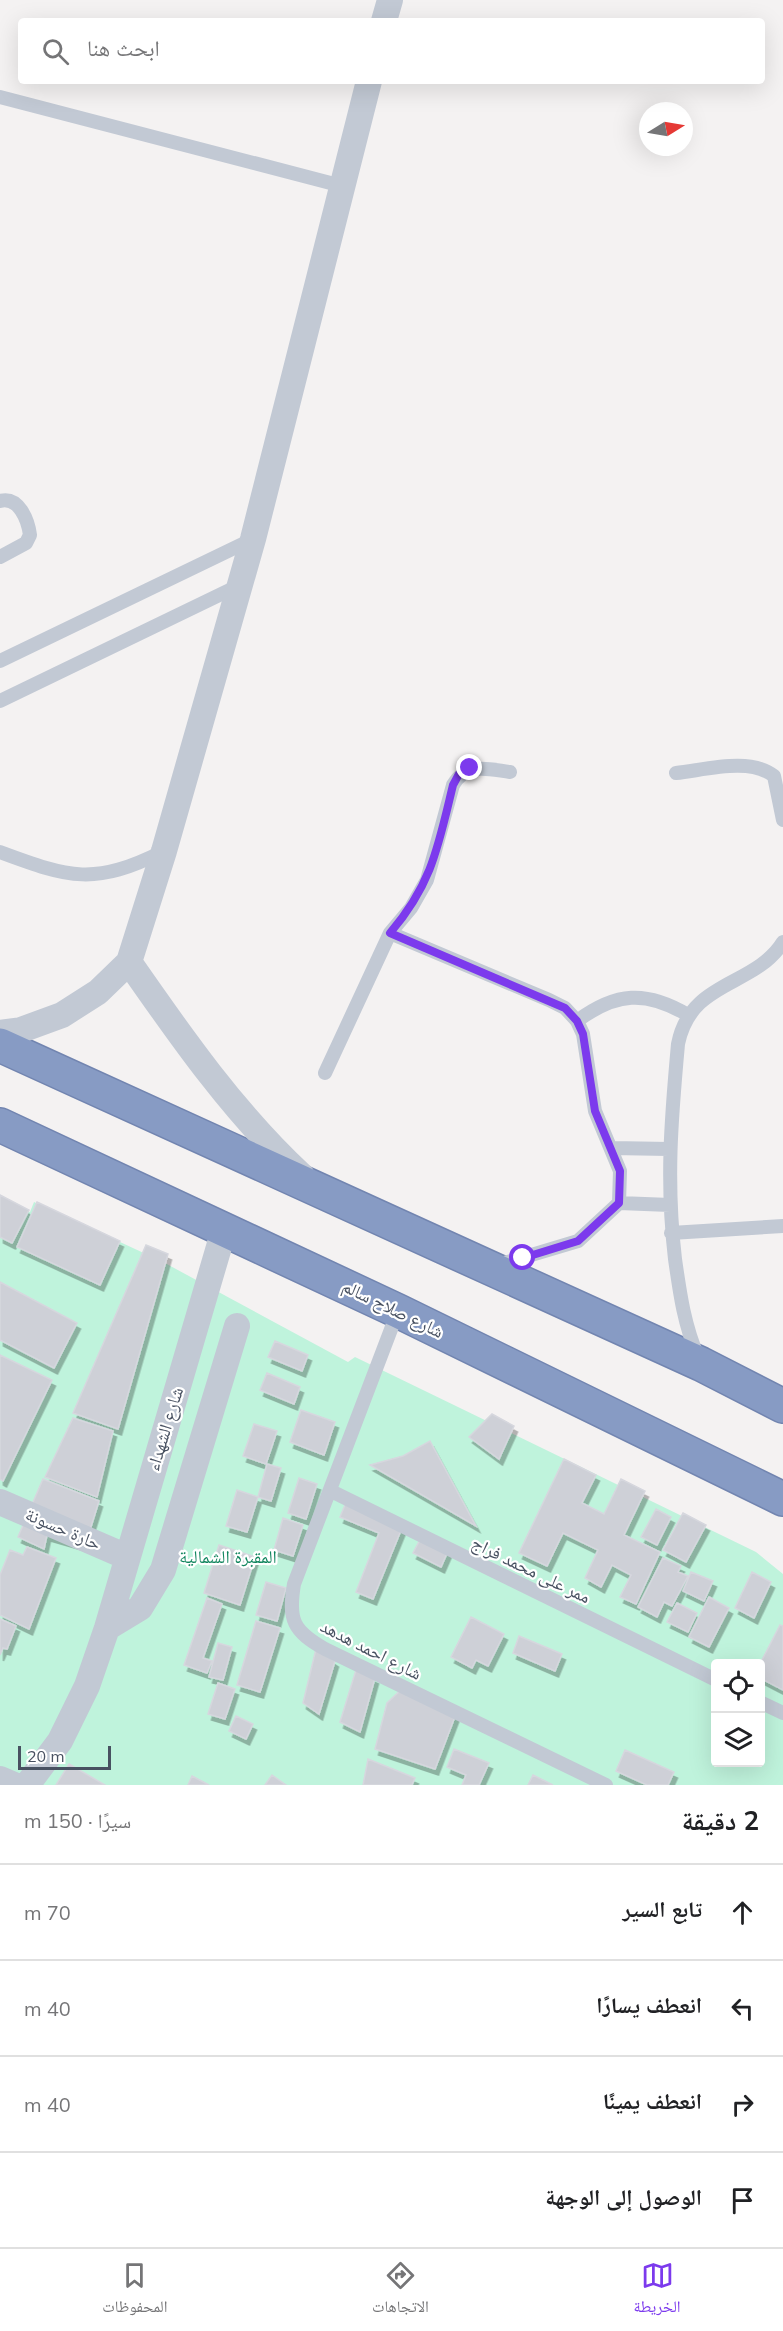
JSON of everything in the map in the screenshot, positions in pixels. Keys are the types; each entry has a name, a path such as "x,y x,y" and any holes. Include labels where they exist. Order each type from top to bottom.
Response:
{"highway":[{"path":"0,1045 491,1267 701,1364 783,1406"},
{"name":"شارع صلاح سالم","path":"0,1125 398,1311 783,1499"}],"street":[{"path":"385,18 390,0"},
{"path":"0,1033 21,1030 62,1015 98,992 129,962 164,851 253,539 368,84"},
{"path":"129,962 236,1105 274,1151 310,1184"},
{"name":"شارع الشهداء","path":"27,1785 60,1741 87,1686 107,1628 224,1230"},
{"path":"107,1628 140,1608 164,1570 237,1326"},
{"name":"حارة حسونة","path":"0,1502 127,1557"},
{"path":"0,1779 14,1785"}],"lane":[{"path":"0,97 342,186"},
{"path":"0,501 12,501 18,505 30,535 26,543 0,557"},
{"path":"0,661 253,539"},
{"path":"0,701 240,585"},
{"path":"676,773 750,766 764,768 774,776 783,820"},
{"path":"326,1073 390,933 411,908 427,880 453,785 459,774 470,768 510,772"},
{"path":"0,852 55,872 92,875 130,868 164,851"},
{"path":"390,933 549,1000 565,1008 577,1021 586,1048 595,1111 620,1171 619,1203"},
{"path":"701,1364 682,1313 671,1233 669,1149 678,1044 688,1015 698,1003 761,963 783,942"},
{"path":"577,1021 596,1006 619,998 635,997 667,1002 688,1015"},
{"path":"612,1148 669,1149"},
{"path":"491,1267 578,1241 619,1203 670,1205"},
{"path":"671,1233 783,1226"},
{"name":"شارع احمد هدهد","path":"398,1311 294,1584 290,1610 301,1635 606,1785"},
{"name":"ممر على محمد فراج","path":"331,1491 711,1678"},
{"path":"765,1704 783,1713"}],"green space":[{"name":"المقبرة الشمالية","path":"0,1197 30,1212 34,1202 163,1262 348,1362 355,1357 756,1552 783,1574 783,1785 0,1785"}],"building":[{"path":"0,1195 29,1210 12,1243 0,1237"},
{"path":"37,1202 120,1241 100,1285 17,1247"},
{"path":"146,1245 168,1254 118,1429 73,1413"},
{"path":"0,1282 77,1323 54,1368 0,1340"},
{"path":"275,1341 308,1355 302,1371 268,1357"},
{"path":"0,1355 52,1380 3,1481 0,1479"},
{"path":"267,1373 300,1387 294,1404 260,1390"},
{"path":"301,1410 335,1422 324,1455 290,1442"},
{"path":"492,1414 514,1426 499,1459 469,1437"},
{"path":"73,1418 113,1431 97,1497 45,1477"},
{"path":"254,1424 277,1431 266,1464 243,1456"},
{"path":"430,1441 476,1526 370,1465 403,1456"},
{"path":"564,1459 596,1475 582,1503 604,1514 621,1479 645,1491 624,1535 660,1552 636,1604 620,1597 631,1575 612,1565 601,1587 585,1578 598,1550 563,1533 547,1566 519,1553"},
{"path":"267,1464 281,1468 271,1501 258,1497"},
{"path":"299,1478 317,1484 306,1519 288,1513"},
{"path":"43,1479 99,1501 85,1546 47,1535 44,1549 18,1537"},
{"path":"237,1490 258,1497 247,1532 226,1526"},
{"path":"347,1500 404,1523 373,1599 356,1592 379,1533 340,1517"},
{"path":"656,1509 671,1517 657,1545 641,1537"},
{"path":"683,1513 706,1525 686,1562 663,1550"},
{"path":"283,1518 303,1525 293,1556 274,1550"},
{"path":"421,1538 448,1551 441,1567 413,1553"},
{"path":"219,1545 255,1557 240,1605 204,1593"},
{"path":"27,1547 56,1558 29,1629 0,1615 0,1575 10,1550 23,1555"},
{"path":"663,1558 681,1566 678,1572 688,1576 672,1606 664,1602 657,1617 638,1607"},
{"path":"691,1572 713,1581 704,1601 683,1591"},
{"path":"752,1572 771,1582 754,1618 735,1608"},
{"path":"266,1582 286,1588 277,1621 256,1615"},
{"path":"709,1597 729,1608 709,1647 689,1637"},
{"path":"207,1598 222,1604 203,1658 212,1661 207,1673 184,1665"},
{"path":"677,1603 697,1613 688,1632 667,1622"},
{"path":"471,1617 504,1634 488,1666 476,1660 472,1668 451,1657"},
{"path":"0,1619 16,1626 7,1649 3,1648 0,1655"},
{"path":"256,1621 280,1628 260,1692 237,1685"},
{"path":"780,1625 783,1626 783,1690 765,1681 765,1659 763,1659"},
{"path":"519,1636 562,1654 555,1671 513,1653"},
{"path":"218,1643 232,1647 223,1680 209,1677"},
{"path":"316,1649 335,1661 319,1714 303,1703"},
{"path":"356,1670 375,1678 360,1732 340,1722"},
{"path":"218,1683 235,1689 225,1719 208,1714"},
{"path":"402,1689 456,1714 435,1769 375,1749 387,1703"},
{"path":"236,1716 253,1724 246,1739 229,1731"},
{"path":"454,1749 489,1763 479,1785 462,1785 466,1775 447,1767"},
{"path":"625,1750 674,1772 668,1785 647,1785 616,1771"},
{"path":"368,1759 415,1778 412,1785 363,1785"},
{"path":"69,1764 105,1785 56,1785"},
{"path":"272,1775 286,1785 265,1785"},
{"path":"533,1775 553,1785 528,1785"},
{"path":"192,1776 209,1785 188,1785"}],"route":[{"path":"470,768 459,774 453,785 427,880 411,908 390,933 565,1008 577,1021 583,1034 595,1111 620,1171 619,1203 605,1217 578,1241 523,1258"}]}
